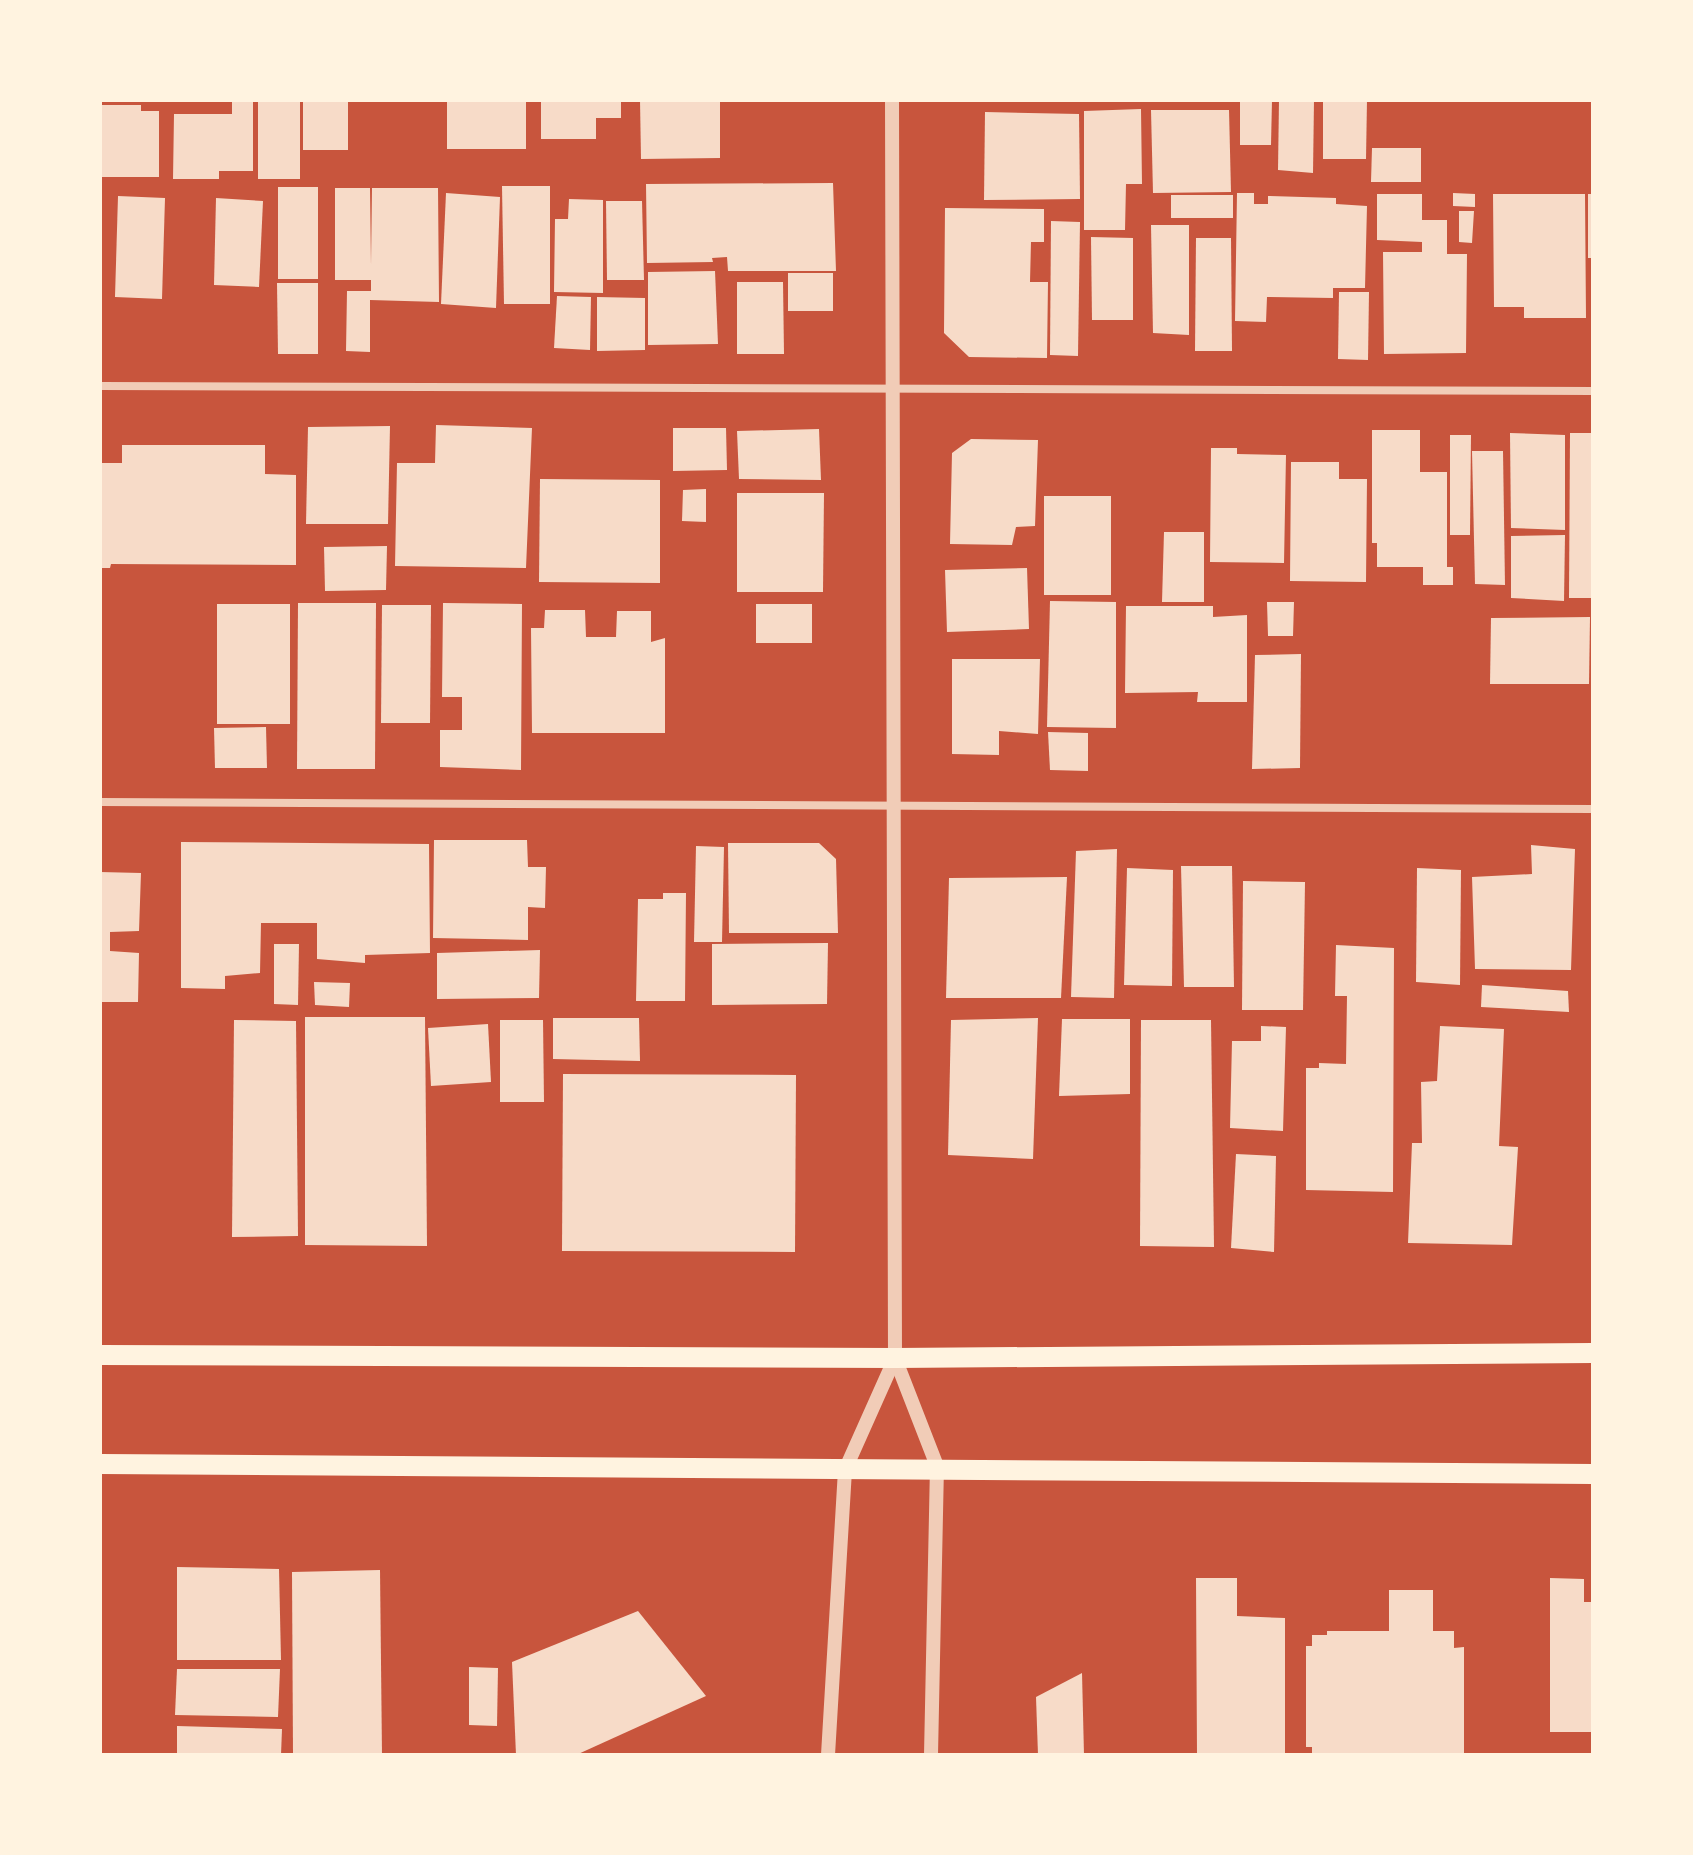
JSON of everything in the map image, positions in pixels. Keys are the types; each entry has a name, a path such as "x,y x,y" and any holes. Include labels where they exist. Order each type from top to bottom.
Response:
{"main road":[{"path":"100,1355 895,1358 1593,1353"},
{"path":"100,1464 845,1470 937,1466 1593,1474"}],"street":[{"path":"892,100 895,1358 937,1466 931,1755"},
{"path":"100,386 1593,391"},
{"path":"100,802 1593,809"},
{"path":"828,1755 845,1470 895,1358"}],"building":[{"path":"232,100 253,100 253,171 219,171 219,179 173,179 174,114 232,114"},
{"path":"258,100 300,100 300,179 258,179"},
{"path":"303,100 348,100 348,150 303,150"},
{"path":"447,100 526,100 526,149 447,149"},
{"path":"541,100 621,100 621,118 596,118 596,139 541,139"},
{"path":"640,100 720,100 720,158 641,159"},
{"path":"1240,100 1272,100 1271,145 1240,145"},
{"path":"1279,100 1314,100 1313,173 1278,170"},
{"path":"1323,100 1367,100 1366,159 1323,159"},
{"path":"100,105 141,105 141,111 159,111 159,177 100,177"},
{"path":"1141,109 1142,184 1126,184 1125,230 1084,230 1084,111"},
{"path":"1151,110 1229,110 1231,192 1153,193"},
{"path":"985,112 1079,114 1080,199 984,200"},
{"path":"1372,148 1421,148 1421,182 1371,182"},
{"path":"833,183 836,271 728,271 727,257 712,258 713,262 647,263 646,184"},
{"path":"502,186 550,186 550,304 504,304"},
{"path":"278,187 318,187 318,279 278,279"},
{"path":"335,188 370,188 371,265 372,188 438,188 439,302 370,300 370,352 346,351 347,291 371,291 371,280 335,280"},
{"path":"446,193 500,197 496,308 441,304"},
{"path":"1237,193 1254,193 1254,204 1268,204 1268,196 1336,198 1336,204 1367,206 1365,288 1333,288 1333,298 1267,297 1266,322 1235,321"},
{"path":"1453,193 1475,194 1475,207 1453,206"},
{"path":"1377,194 1422,194 1422,220 1447,220 1447,254 1467,254 1466,353 1384,354 1383,252 1422,252 1422,242 1377,240"},
{"path":"1493,194 1585,194 1586,318 1524,318 1524,307 1494,307"},
{"path":"1588,194 1593,194 1593,258 1588,258"},
{"path":"1171,195 1233,195 1233,218 1171,218"},
{"path":"118,196 165,198 162,299 115,297"},
{"path":"216,198 263,201 259,287 214,285"},
{"path":"569,199 603,200 603,293 554,292 555,219 568,219"},
{"path":"606,201 642,201 644,280 607,280"},
{"path":"945,208 1044,209 1044,242 1031,242 1030,282 1048,282 1047,358 969,357 944,333"},
{"path":"1459,211 1474,211 1472,243 1459,242"},
{"path":"1051,221 1080,222 1078,356 1050,355"},
{"path":"1151,225 1189,225 1189,335 1153,333"},
{"path":"1091,237 1133,238 1133,320 1092,320"},
{"path":"1196,238 1231,238 1232,351 1195,351"},
{"path":"715,271 718,344 648,345 648,272"},
{"path":"788,273 833,273 833,311 788,311"},
{"path":"737,282 783,282 784,354 737,354"},
{"path":"277,283 318,283 318,354 278,354"},
{"path":"1339,292 1369,292 1368,360 1338,359"},
{"path":"557,296 591,297 590,350 554,348"},
{"path":"597,297 645,298 645,350 597,351"},
{"path":"436,425 532,428 526,568 395,566 397,463 435,463"},
{"path":"390,426 388,524 306,524 308,427"},
{"path":"673,428 726,428 727,470 673,471"},
{"path":"819,429 821,480 739,479 737,431"},
{"path":"1372,430 1420,430 1420,472 1447,472 1447,567 1453,567 1453,585 1423,585 1423,567 1377,567 1377,543 1372,543"},
{"path":"1510,433 1565,435 1565,530 1511,528"},
{"path":"1570,433 1593,433 1593,598 1569,598"},
{"path":"1450,435 1471,435 1470,535 1450,535"},
{"path":"971,439 1038,440 1035,526 1016,527 1012,545 950,544 952,453"},
{"path":"122,445 265,445 265,474 296,475 296,565 111,564 110,568 100,568 100,463 122,463"},
{"path":"1211,448 1237,448 1237,454 1286,455 1284,563 1210,562"},
{"path":"1472,451 1503,451 1505,585 1475,584"},
{"path":"1291,462 1339,462 1339,479 1367,479 1366,582 1290,581"},
{"path":"540,479 660,480 660,583 539,582"},
{"path":"706,489 706,522 682,521 683,490"},
{"path":"737,493 824,493 823,592 737,592"},
{"path":"1044,496 1111,496 1111,595 1044,595"},
{"path":"1164,532 1204,532 1204,602 1162,602"},
{"path":"1565,535 1564,601 1511,598 1511,536"},
{"path":"387,546 386,590 325,591 324,547"},
{"path":"1027,568 1029,629 947,632 945,570"},
{"path":"1050,601 1116,602 1116,728 1047,727"},
{"path":"1267,602 1294,602 1293,636 1268,636"},
{"path":"298,603 376,603 375,769 297,769"},
{"path":"443,603 522,604 521,770 440,767 440,730 462,730 462,697 442,697"},
{"path":"217,604 290,604 290,724 217,724"},
{"path":"756,604 812,604 812,643 756,643"},
{"path":"382,605 431,605 430,723 381,723"},
{"path":"1126,606 1213,606 1213,617 1247,615 1247,702 1197,702 1198,692 1125,693"},
{"path":"545,610 585,610 586,637 616,637 617,611 651,611 651,642 665,638 665,733 532,733 531,628 544,628"},
{"path":"1590,617 1589,684 1490,684 1491,618"},
{"path":"1301,654 1300,768 1252,769 1255,655"},
{"path":"952,659 1040,659 1038,734 999,731 999,755 952,754"},
{"path":"266,727 267,768 215,768 214,728"},
{"path":"1048,732 1088,733 1088,771 1050,770"},
{"path":"434,840 527,840 528,867 546,867 545,908 528,907 528,940 433,938"},
{"path":"181,842 429,844 430,953 365,955 365,963 317,959 317,923 261,923 260,973 225,976 225,989 181,988"},
{"path":"728,843 819,843 836,859 838,933 729,933"},
{"path":"1531,845 1575,849 1571,970 1475,969 1472,877 1532,874"},
{"path":"696,846 724,847 722,942 694,942"},
{"path":"1117,849 1114,998 1071,997 1076,851"},
{"path":"1181,866 1232,866 1234,987 1184,987"},
{"path":"1127,868 1173,870 1172,986 1124,985"},
{"path":"1417,868 1461,870 1460,985 1416,982"},
{"path":"100,872 141,873 139,931 110,932 110,951 139,953 138,1002 100,1002"},
{"path":"1067,877 1061,998 946,998 949,878"},
{"path":"1243,881 1305,882 1303,1010 1242,1010"},
{"path":"663,893 686,893 685,1001 636,1001 638,899 663,899"},
{"path":"828,943 827,1004 712,1005 712,944"},
{"path":"274,944 299,944 298,1005 274,1004"},
{"path":"1336,945 1394,948 1393,1192 1306,1190 1306,1068 1319,1068 1319,1063 1346,1064 1347,996 1335,996"},
{"path":"540,950 539,998 437,999 437,953"},
{"path":"314,982 350,983 349,1007 315,1005"},
{"path":"1482,985 1568,991 1569,1012 1481,1007"},
{"path":"305,1017 425,1017 427,1246 305,1245"},
{"path":"553,1018 639,1018 640,1061 553,1059"},
{"path":"1038,1018 1033,1159 948,1155 951,1020"},
{"path":"1062,1019 1130,1019 1130,1094 1059,1096"},
{"path":"234,1020 296,1021 298,1236 232,1237"},
{"path":"500,1020 543,1020 544,1102 500,1102"},
{"path":"1141,1020 1211,1020 1214,1247 1140,1246"},
{"path":"488,1024 491,1082 431,1086 428,1028"},
{"path":"1261,1026 1286,1027 1283,1131 1230,1128 1232,1041 1261,1041"},
{"path":"1440,1026 1504,1029 1499,1146 1518,1147 1512,1245 1408,1243 1412,1143 1422,1143 1421,1082 1437,1081"},
{"path":"563,1074 796,1075 795,1252 562,1251"},
{"path":"1236,1154 1276,1156 1274,1252 1231,1248"},
{"path":"177,1567 279,1569 281,1660 177,1660"},
{"path":"380,1570 382,1755 293,1755 292,1572"},
{"path":"1196,1578 1237,1578 1237,1616 1285,1618 1285,1755 1197,1755"},
{"path":"1550,1578 1584,1579 1584,1602 1593,1602 1593,1732 1550,1732"},
{"path":"1389,1590 1433,1590 1433,1631 1454,1631 1454,1648 1464,1647 1464,1755 1312,1755 1312,1747 1306,1747 1306,1646 1312,1646 1312,1635 1327,1635 1327,1631 1389,1631"},
{"path":"638,1611 706,1696 576,1755 516,1755 512,1662"},
{"path":"469,1667 498,1668 497,1726 469,1725"},
{"path":"177,1669 280,1669 278,1717 175,1715"},
{"path":"1082,1673 1084,1755 1038,1755 1036,1697"},
{"path":"177,1726 282,1729 281,1755 177,1755"}]}
